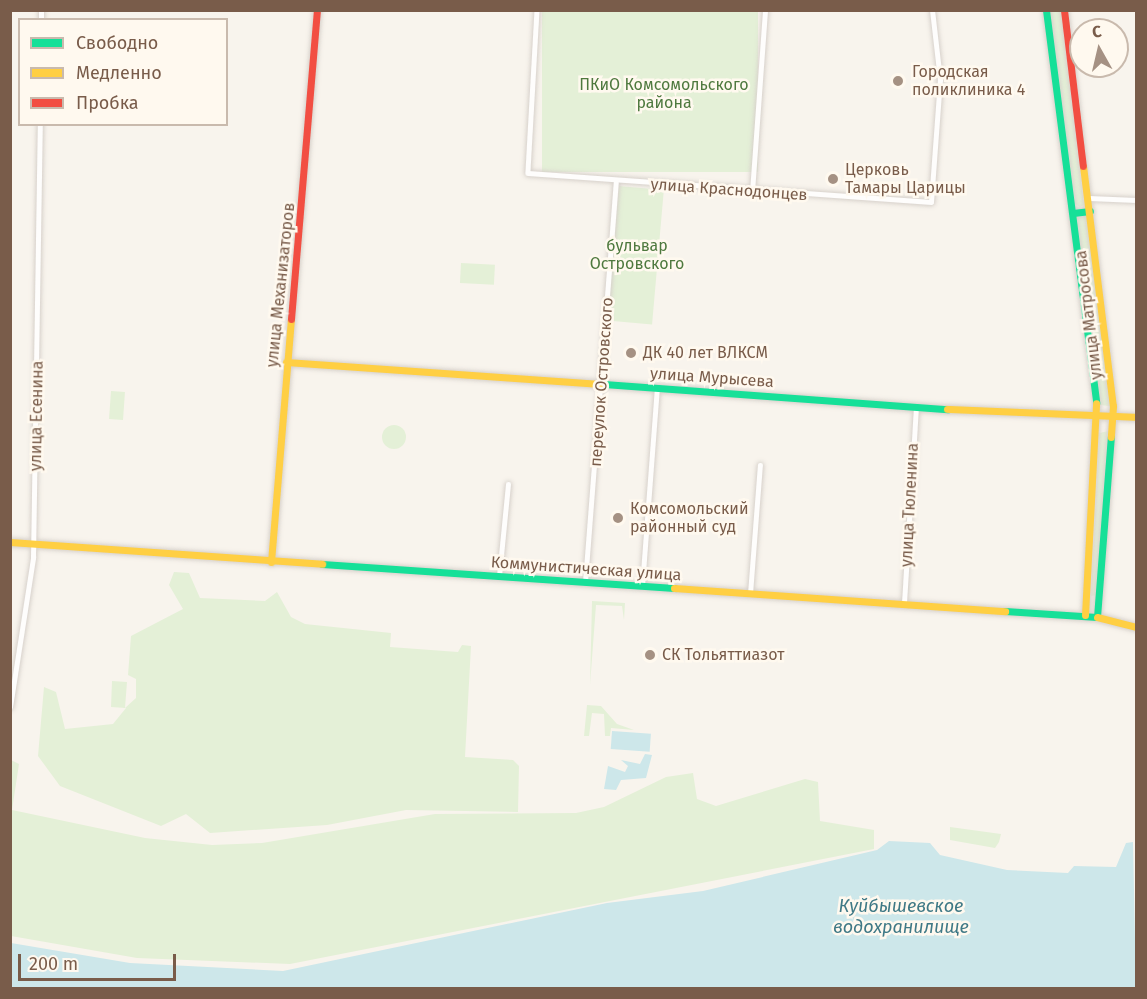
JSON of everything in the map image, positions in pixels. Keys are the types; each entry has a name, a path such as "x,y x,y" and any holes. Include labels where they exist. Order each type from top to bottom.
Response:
{"main road":[{"name":"улица Механизаторов","path":"271,562 317,10"},
{"name":"улица Матросова","path":"1046,10 1097,419 1085,615"},
{"name":"улица Матросова","path":"1064,10 1089,198 1112,420 1097,617"},
{"path":"1073,213 1090,211"},
{"name":"улица Мурысева","path":"286,362 1112,420 1137,417"},
{"name":"Коммунистическая улица","path":"10,542 271,562 1085,615 1137,627"}],"street":[{"name":"улица Краснодонцев","path":"537,10 528,173 752,192 931,202 940,80 932,10"},
{"path":"752,192 765,10"},
{"name":"улица Есенина","path":"10,706 32,543 40,126"},
{"name":"переулок Островского","path":"585,582 616,181"},
{"path":"1089,198 1137,200"},
{"path":"642,586 657,388"},
{"name":"улица Тюленина","path":"904,603 916,407"},
{"path":"750,594 760,465"},
{"path":"500,576 508,484"}],"green space":[{"name":"ПКиО Комсомольского района","path":"542,11 758,11 758,172 542,172"},
{"path":"1050,11 1061,11 1084,205 1080,207 1075,204"},
{"name":"бульвар Островского","path":"619,186 664,190 652,324 607,320"},
{"path":"1086,215 1110,406 1099,405 1077,218"},
{"path":"461,263 495,265 494,285 460,283"},
{"path":"111,391 125,392 123,420 109,419"},
{"path":"394,425 402,429 406,437 402,445 394,449 386,445 382,437 386,429"},
{"path":"1109,431 1097,595 1091,596 1099,433"},
{"path":"174,572 189,573 200,598 265,601 277,592 291,617 305,624 391,633 390,647 458,652 462,645 471,646 465,757 513,760 519,766 518,812 406,810 327,825 210,833 186,814 161,826 60,786 38,756 44,687 56,692 65,729 113,724 136,698 136,679 128,675 131,636 183,609 169,585"},
{"path":"592,601 625,603 624,620 622,606 596,605 590,685"},
{"path":"112,681 127,682 125,708 111,707"},
{"path":"587,705 601,706 617,724 634,730 611,728 610,736 605,736 604,714 592,713 589,736 584,736"},
{"path":"11,760 19,764 12,810 145,838 212,845 262,843 435,814 576,813 604,807 666,777 693,773 697,799 716,806 805,779 818,782 820,821 874,830 874,849 290,964 137,958 11,936"},
{"path":"950,827 1001,834 995,848 950,840"}],"water":[{"path":"612,731 651,734 650,752 611,749"},
{"path":"645,754 652,755 646,778 621,780 616,790 604,789 608,766 625,772 628,766 621,760 640,764"},
{"name":"Куйбышевское водохранилище","path":"889,841 930,843 940,855 1007,870 1068,873 1074,866 1116,867 1126,843 1133,842 1136,988 11,988 11,943 130,963 283,971 607,903 703,891 877,850"}],"traffic: fast":[{"path":"1046,10 1096,403"},
{"path":"1073,213 1090,211"},
{"path":"604,384 947,409"},
{"path":"1005,611 1097,617 1111,437"},
{"path":"322,564 674,588"}],"traffic: slow":[{"path":"1083,166 1113,406 1111,437"},
{"path":"271,562 291,319"},
{"path":"286,362 604,384"},
{"path":"1085,615 1096,403"},
{"path":"947,409 1136,417"},
{"path":"10,542 322,564"},
{"path":"674,588 1005,611"},
{"path":"1097,617 1136,627"}],"traffic: jam":[{"path":"291,319 317,10"},
{"path":"1064,10 1083,166"}],"place":[{"name":"Городская поликлиника 4","path":"898,81"},
{"name":"Церковь Тамары Царицы","path":"833,179"},
{"name":"ДК 40 лет ВЛКСМ","path":"631,353"},
{"name":"Комсомольский районный суд","path":"618,518"},
{"name":"СК Тольяттиазот","path":"650,655"}]}
